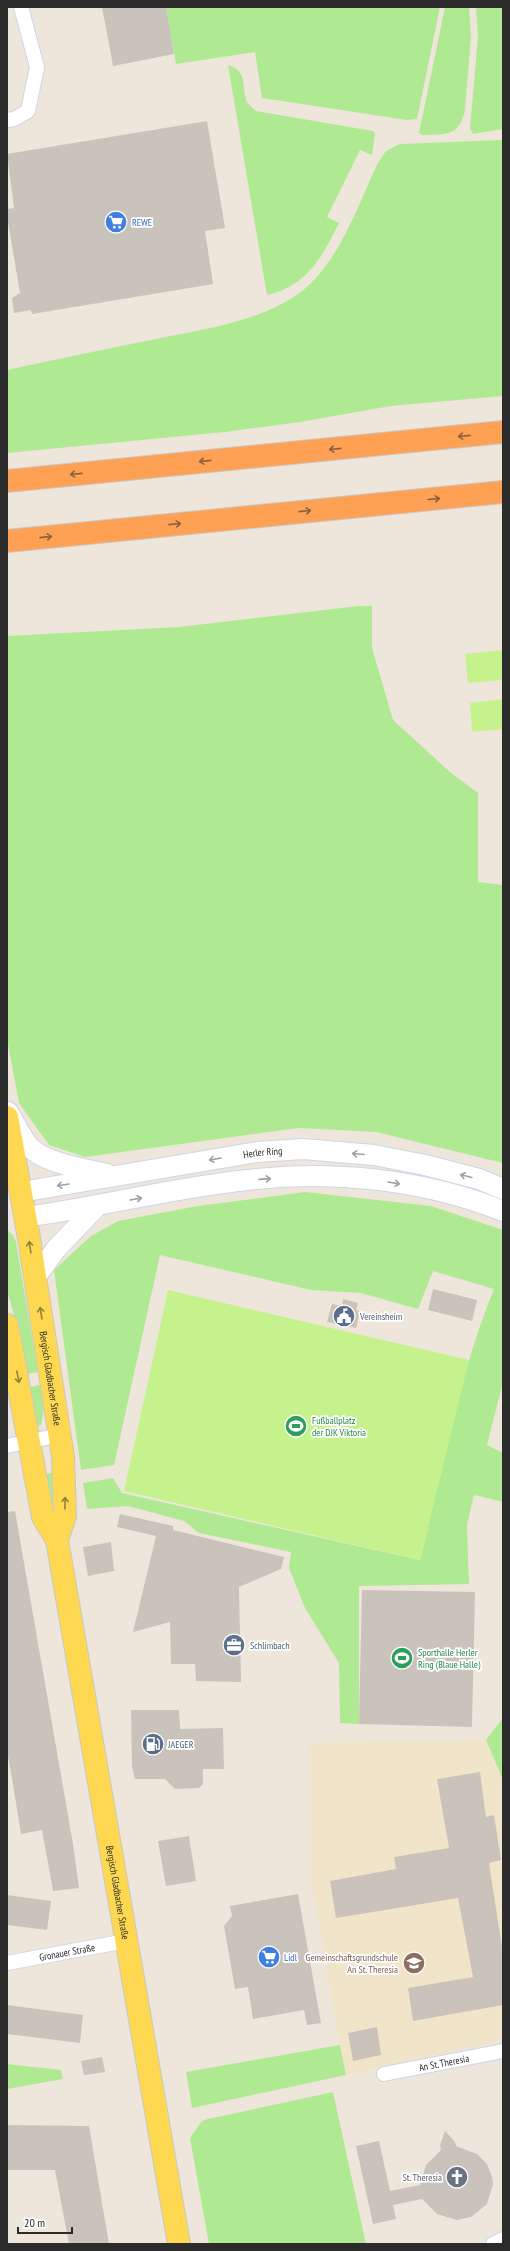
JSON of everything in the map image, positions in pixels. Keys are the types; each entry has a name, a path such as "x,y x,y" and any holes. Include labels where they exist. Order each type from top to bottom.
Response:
{"highway":[{"path":"7,481 503,432"},
{"path":"7,541 503,492"}],"main road":[{"path":"7,1110 28,1145 41,1155 69,1165 115,1176"},
{"name":"Bergisch Gladbacher Straße","path":"7,1117 16,1216 35,1278 60,1435 65,1510 57,1540"},
{"name":"Herler Ring","path":"14,1194 257,1152 303,1149 374,1156 424,1165 479,1179 503,1189"},
{"path":"16,1216 98,1205 246,1180 335,1177 378,1180 434,1190 503,1211"},
{"path":"35,1278 56,1249 98,1205"},
{"name":"Bergisch Gladbacher Straße","path":"7,1325 44,1517 57,1540 179,2244"}],"street":[{"path":"7,120 14,119 28,111 37,67 21,7"},
{"path":"7,1446 60,1435"},
{"name":"Gronauer Straße","path":"7,1962 126,1941"},
{"name":"An St. Theresia","path":"384,2074 503,2051"},
{"path":"493,2244 503,2239"}],"shaded area":[{"name":"Gemeinschaftsgrundschule An St. Theresia","path":"486,1740 503,1780 503,2040 346,2075 312,1886 310,1743"}],"green space":[{"path":"166,7 440,7 417,119 407,120 262,98 255,52 176,64"},
{"path":"445,7 469,7 471,36 465,110 459,125 455,130 445,134 422,135 419,133"},
{"path":"476,7 503,7 503,129 473,134 470,128 478,36"},
{"path":"228,65 239,71 243,79 247,102 256,111 373,131 375,134 372,155 360,150 327,217 339,223 319,258 312,268 293,285 281,291 267,295"},
{"path":"503,140 503,396 391,406 300,422 225,432 7,453 7,370 232,323 275,307 294,297 310,284 331,258 341,243 378,163 386,151 400,144"},
{"path":"358,606 372,606 372,648 393,720 450,772 478,793 478,882 503,885 503,1163 376,1132 299,1128 85,1157 49,1145 19,1103 7,1039 7,636 179,627"},
{"path":"503,650 503,680 468,683 465,654"},
{"path":"503,699 503,729 472,732 470,703"},
{"path":"305,1192 431,1206 503,1230 503,1382 487,1445 503,1453 503,1502 474,1495 467,1525 469,1584 359,1586 359,1724 340,1723 339,1663 305,1608 289,1568 291,1552 199,1533 184,1521 128,1506 87,1509 83,1483 113,1478 122,1493 420,1560 461,1389 482,1321 494,1289 433,1271 418,1309 361,1293 311,1290 160,1255 114,1465 81,1470 54,1270 91,1236 118,1221 198,1206"},
{"path":"7,1230 13,1235 16,1242 38,1372 27,1374 21,1338 7,1291"},
{"name":"Fußballplatz der DJK Viktoria","path":"168,1290 469,1360 420,1560 124,1491"},
{"path":"40,1385 44,1409 41,1425 37,1426 30,1387"},
{"path":"55,1472 54,1514 52,1513 46,1474"},
{"path":"503,1700 503,1780 486,1740 502,1719"},
{"path":"340,2045 346,2075 192,2108 186,2072"},
{"path":"7,2064 61,2070 63,2079 7,2089"},
{"path":"333,2092 366,2244 209,2244 190,2138 202,2121"}],"building":[{"path":"102,7 166,7 174,54 113,66"},
{"name":"REWE","path":"207,121 225,228 205,231 213,284 32,314 31,310 14,313 12,298 20,293 7,216 7,209 14,208 7,154"},
{"path":"433,1289 477,1300 472,1321 428,1310"},
{"name":"Vereinsheim","path":"343,1299 358,1303 356,1310 360,1311 356,1328 327,1322 332,1304 342,1306"},
{"path":"15,1511 73,1844 79,1888 53,1891 42,1830 21,1834 7,1751 7,1512"},
{"path":"120,1514 173,1526 173,1530 284,1557 281,1569 239,1587 241,1682 196,1681 195,1664 171,1664 170,1622 133,1632 156,1536 117,1527"},
{"path":"111,1542 114,1571 88,1576 83,1547"},
{"name":"Sporthalle Herler Ring (Blaue Halle)","path":"362,1590 475,1592 472,1727 359,1724"},
{"path":"131,1710 179,1710 180,1729 223,1728 224,1769 203,1769 203,1784 199,1788 175,1789 165,1779 135,1779 132,1767"},
{"path":"480,1772 486,1817 494,1815 501,1860 489,1863 503,1954 503,2005 413,2021 408,1988 473,1977 458,1898 336,1918 330,1881 396,1869 394,1857 449,1848 437,1779"},
{"path":"189,1836 196,1881 166,1886 158,1841"},
{"name":"Lidl","path":"298,1894 321,2023 307,2025 304,2010 253,2019 248,1987 235,1989 224,1926 232,1916 230,1906"},
{"path":"7,1895 51,1901 47,1930 7,1925"},
{"path":"7,2005 83,2015 80,2043 7,2034"},
{"path":"377,2027 381,2055 353,2061 348,2033"},
{"path":"102,2057 105,2072 84,2075 81,2061"},
{"path":"7,2125 89,2126 109,2244 69,2244 55,2170 7,2170"},
{"name":"St. Theresia","path":"445,2131 455,2142 456,2146 477,2154 487,2164 493,2184 487,2204 471,2217 457,2220 437,2214 422,2199 393,2205 396,2219 373,2224 356,2146 379,2141 390,2191 420,2185 426,2165 441,2150 440,2145"}],"place":[{"name":"REWE","path":"116,222"},
{"name":"Vereinsheim","path":"344,1316"},
{"name":"Fußballplatz der DJK Viktoria","path":"296,1426"},
{"name":"Schlimbach","path":"234,1645"},
{"name":"Sporthalle Herler Ring (Blaue Halle)","path":"402,1658"},
{"name":"JAEGER","path":"153,1744"},
{"name":"Lidl","path":"269,1957"},
{"name":"Gemeinschaftsgrundschule An St. Theresia","path":"414,1963"},
{"name":"St. Theresia","path":"457,2177"}]}
